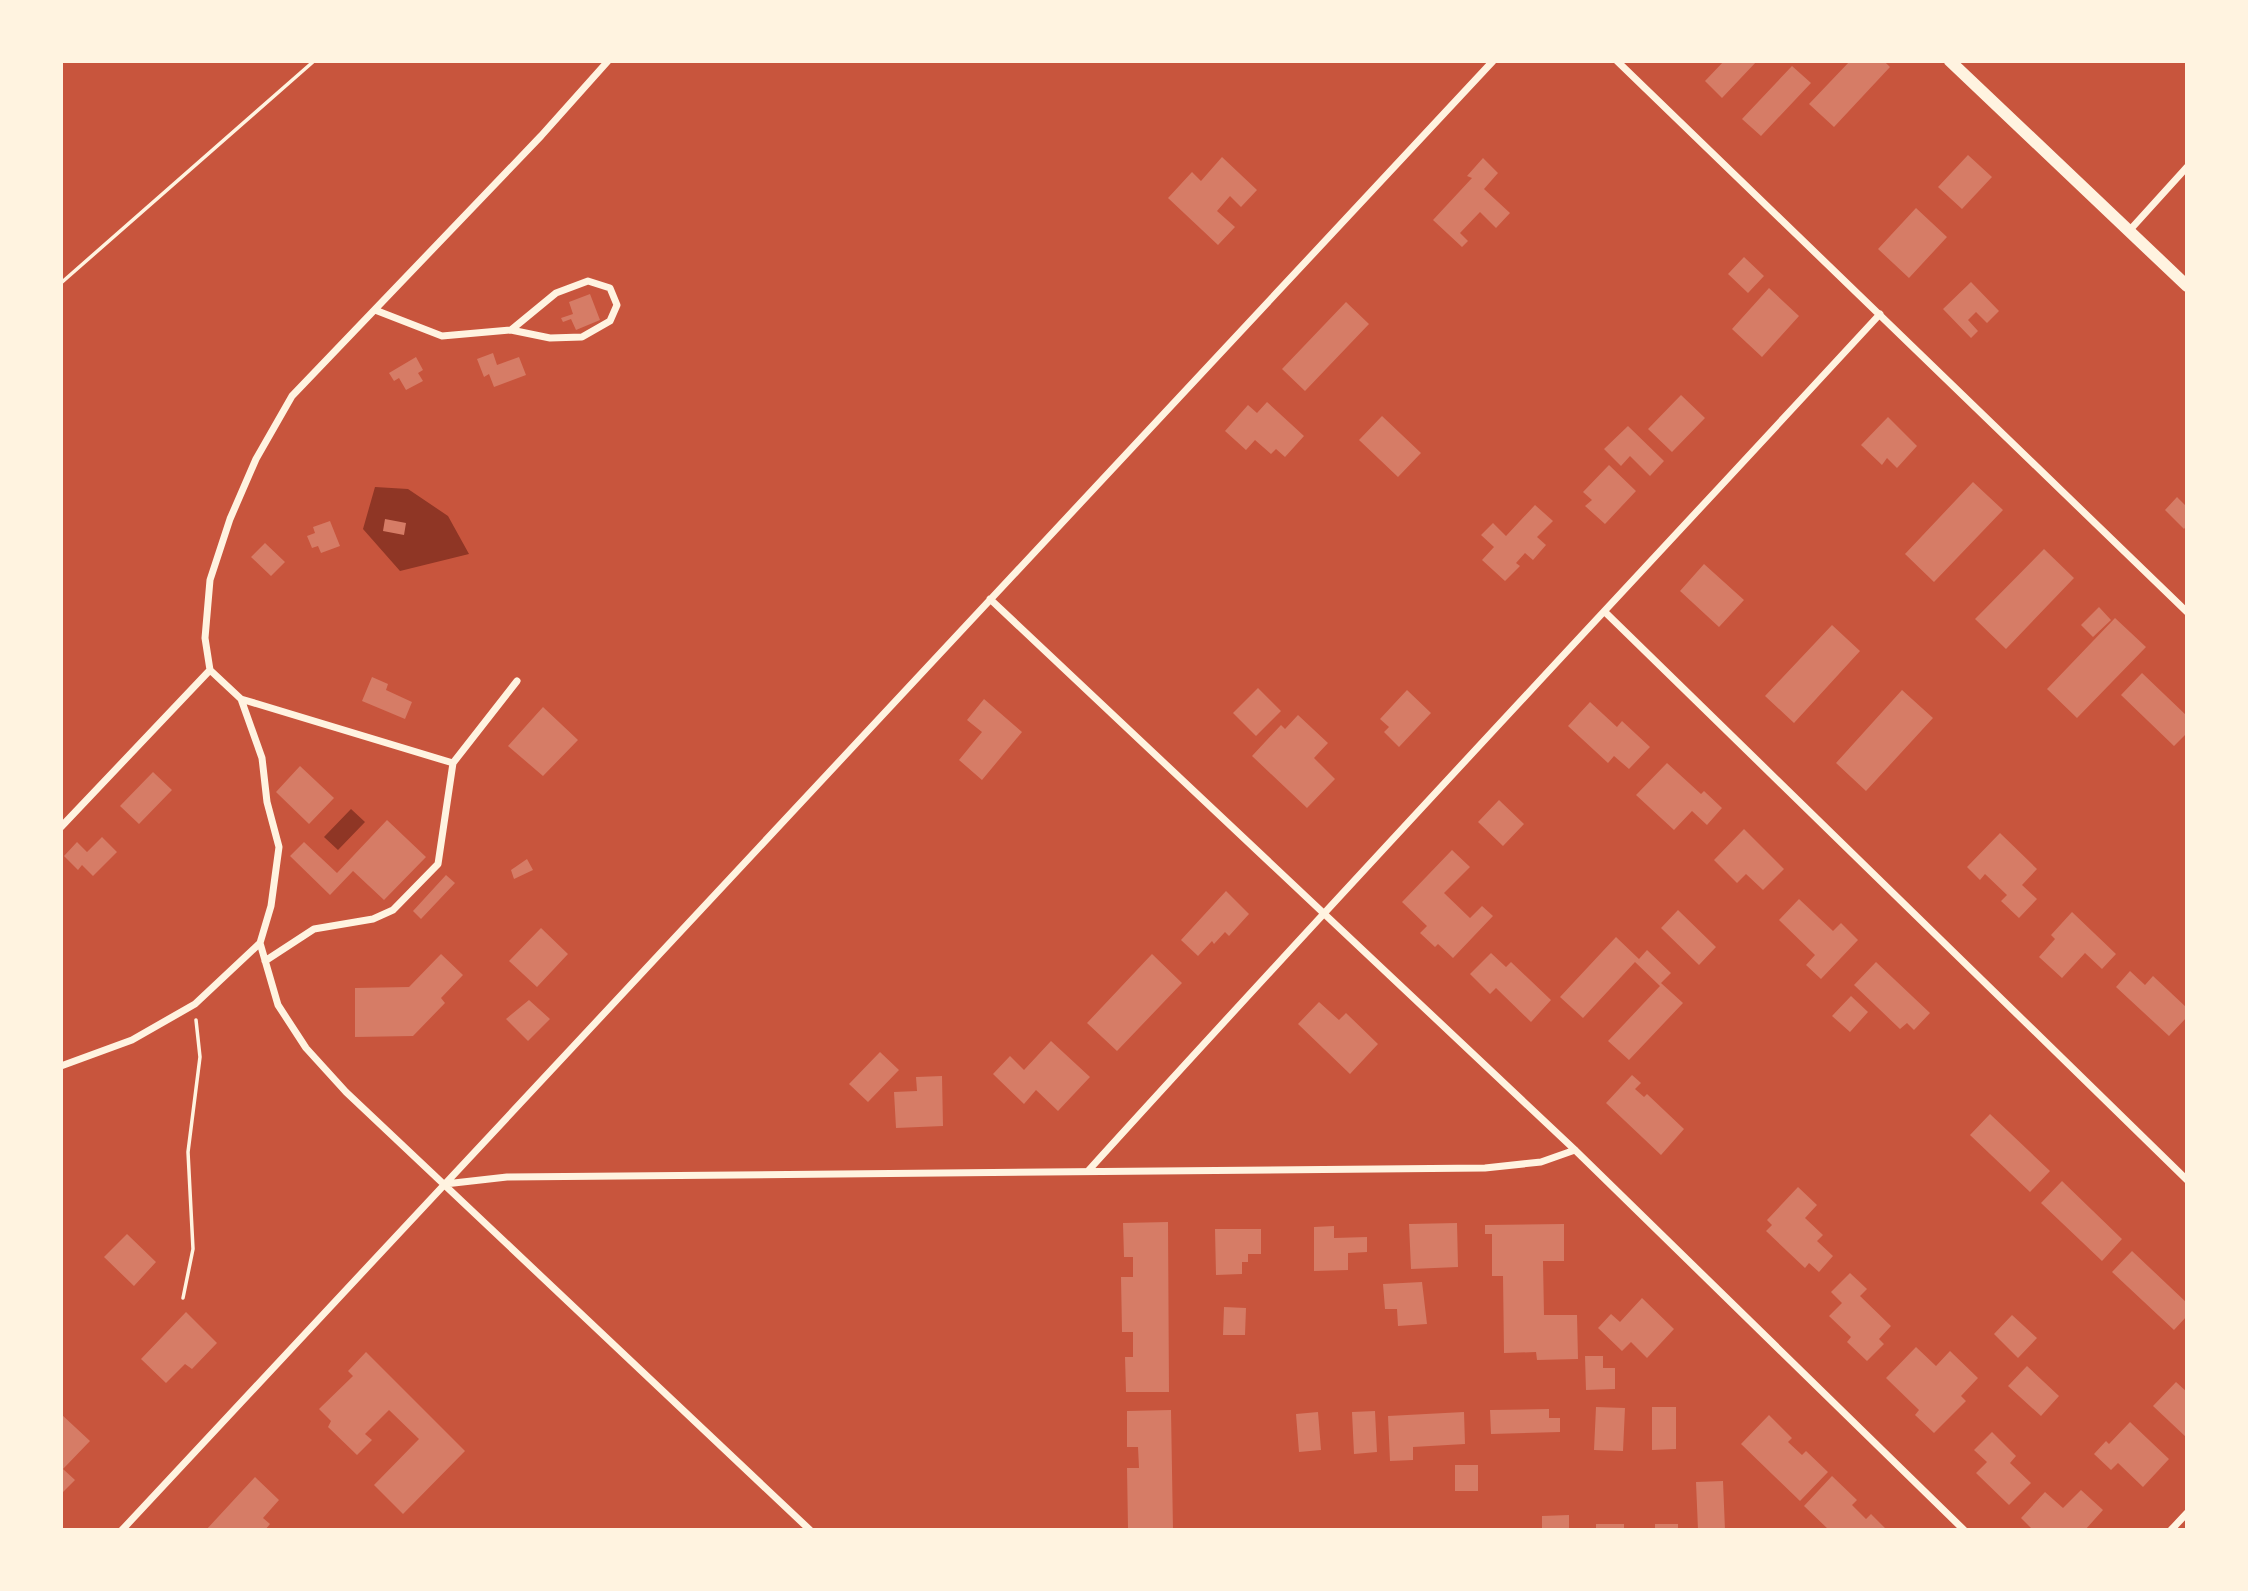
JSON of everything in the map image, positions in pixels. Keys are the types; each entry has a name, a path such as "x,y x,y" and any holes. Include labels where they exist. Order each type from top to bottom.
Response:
{"street":[{"path":"453,763 241,699 210,670 205,638 210,580 230,519 256,459 292,396 541,136 608,61"},
{"path":"122,1530 1493,61"},
{"path":"1617,61 2187,612"},
{"path":"1950,61 2187,286"},
{"path":"2129,231 2187,167"},
{"path":"374,310 442,336 511,330 550,338 582,337 610,321 617,305 610,288 588,281 556,293 511,330"},
{"path":"1088,1171 1322,912 1605,612 1880,314"},
{"path":"990,599 1575,1150 1964,1530"},
{"path":"1605,612 2187,1180"},
{"path":"61,827 210,670"},
{"path":"265,961 314,929 373,919 393,910 438,864 453,763 517,681"},
{"path":"61,1066 132,1040 195,1004 260,943 271,906 279,847 267,802 262,758 241,699"},
{"path":"260,943 278,1005 306,1048 346,1092 810,1530"},
{"path":"445,1184 507,1177 1485,1168 1541,1162 1575,1150"},
{"path":"2171,1530 2187,1513"}],"path":[{"path":"61,284 314,61"},
{"path":"183,1298 193,1249 188,1152 200,1056 195,1004"}],"shaded area":[{"path":"375,487 408,489 448,516 469,554 400,571 363,529"},
{"path":"351,809 365,822 338,850 324,837"}],"building":[{"path":"1724,61 1757,61 1722,98 1705,81"},
{"path":"1850,61 1884,61 1890,67 1834,127 1809,104"},
{"path":"1792,66 1811,83 1761,136 1742,119"},
{"path":"1968,155 1992,177 1962,209 1938,187"},
{"path":"1222,157 1257,190 1241,207 1230,196 1217,211 1235,227 1218,245 1168,198 1192,172 1201,181"},
{"path":"1483,158 1498,173 1484,189 1510,213 1496,228 1480,212 1460,233 1468,241 1462,247 1433,220 1472,178 1467,176"},
{"path":"1916,208 1947,237 1909,278 1878,249"},
{"path":"1744,257 1764,276 1748,293 1728,274"},
{"path":"1971,282 1999,311 1987,323 1976,312 1968,320 1978,331 1971,338 1943,309"},
{"path":"1769,288 1799,316 1762,357 1732,329"},
{"path":"590,294 600,320 576,330 571,319 563,322 561,318 573,314 569,302"},
{"path":"1346,302 1369,324 1305,391 1282,369"},
{"path":"493,353 497,365 519,357 526,375 494,387 489,374 484,377 477,359"},
{"path":"416,357 423,370 418,373 423,381 406,390 399,378 394,381 389,373"},
{"path":"1681,395 1705,418 1672,452 1648,429"},
{"path":"1267,402 1304,436 1285,457 1276,449 1271,454 1255,440 1246,450 1225,431 1248,405 1257,413"},
{"path":"1382,416 1421,453 1398,477 1359,440"},
{"path":"1888,417 1917,446 1897,468 1887,458 1882,465 1861,445"},
{"path":"1628,426 1664,461 1650,476 1630,456 1621,466 1604,449"},
{"path":"1609,465 1636,491 1605,524 1585,506 1592,500 1583,492"},
{"path":"1973,482 2003,510 1934,582 1905,554"},
{"path":"2177,497 2187,507 2187,525 2184,529 2165,510"},
{"path":"1535,505 1553,521 1537,537 1546,545 1533,560 1525,553 1516,563 1520,566 1505,581 1482,560 1494,547 1481,535 1493,523 1506,536"},
{"path":"385,519 406,523 404,535 383,531"},
{"path":"330,521 340,546 321,553 318,546 312,548 307,536 315,533 313,527"},
{"path":"265,543 285,562 271,576 251,557"},
{"path":"2044,549 2074,578 2006,649 1975,619"},
{"path":"1704,564 1744,600 1719,627 1680,591"},
{"path":"2099,607 2111,620 2093,637 2081,625"},
{"path":"2115,618 2146,647 2077,718 2047,689"},
{"path":"1832,625 1860,651 1794,723 1765,696"},
{"path":"2142,673 2187,716 2187,733 2174,746 2121,695"},
{"path":"372,677 388,684 386,690 412,702 405,719 362,701"},
{"path":"1258,688 1281,711 1256,736 1233,713"},
{"path":"1407,690 1431,713 1399,747 1384,732 1389,727 1380,719"},
{"path":"1902,690 1933,718 1866,791 1836,763"},
{"path":"984,699 1022,732 982,780 959,760 982,732 967,720"},
{"path":"1590,702 1617,727 1622,721 1650,747 1629,769 1614,756 1608,763 1568,726"},
{"path":"543,707 578,740 543,776 508,746"},
{"path":"1298,715 1328,743 1314,758 1335,779 1307,808 1252,756 1281,725 1285,729"},
{"path":"1667,763 1701,794 1704,791 1722,808 1707,825 1692,811 1674,830 1636,795"},
{"path":"300,766 334,798 309,824 276,792"},
{"path":"153,772 172,790 139,824 120,806"},
{"path":"1499,800 1524,824 1503,846 1478,822"},
{"path":"387,820 426,857 384,900 353,871 330,895 290,856 304,842 337,873"},
{"path":"1744,829 1784,869 1763,890 1746,874 1737,883 1714,860"},
{"path":"2000,833 2037,869 2022,885 2037,899 2019,918 2001,901 2007,895 1985,874 1980,880 1967,867"},
{"path":"102,837 117,852 93,876 82,865 78,870 64,856 77,842 87,852"},
{"path":"1452,850 1470,867 1444,893 1470,918 1482,906 1493,916 1453,958 1438,944 1435,947 1420,933 1427,926 1402,902"},
{"path":"527,859 533,870 514,879 511,870"},
{"path":"446,875 455,883 421,919 413,911"},
{"path":"1226,891 1249,914 1229,936 1225,932 1198,956 1181,940"},
{"path":"1799,899 1833,931 1841,923 1858,940 1821,979 1806,965 1815,955 1779,920"},
{"path":"1678,910 1716,947 1699,965 1661,928"},
{"path":"2072,912 2116,954 2102,969 2085,953 2062,978 2039,957 2055,939 2051,935"},
{"path":"541,928 568,954 537,987 509,961"},
{"path":"1616,937 1639,959 1647,950 1671,973 1661,983 1683,1003 1629,1060 1608,1041 1660,986 1635,962 1583,1018 1560,997"},
{"path":"1491,953 1506,967 1511,962 1551,1000 1531,1022 1496,988 1490,994 1470,974"},
{"path":"441,954 463,975 441,998 445,1003 413,1036 355,1037 355,988 409,987"},
{"path":"1152,954 1182,983 1117,1051 1087,1023"},
{"path":"1876,962 1930,1013 1914,1030 1907,1023 1900,1029 1854,985"},
{"path":"2130,971 2145,985 2153,976 2187,1008 2187,1017 2169,1036 2116,987"},
{"path":"1851,996 1868,1012 1850,1032 1832,1016"},
{"path":"529,1000 550,1019 528,1041 506,1019"},
{"path":"1319,1002 1339,1020 1346,1013 1378,1044 1350,1074 1298,1024"},
{"path":"1051,1041 1090,1077 1058,1111 1036,1090 1024,1104 993,1074 1010,1056 1024,1070"},
{"path":"880,1052 899,1070 868,1102 849,1084"},
{"path":"1632,1075 1641,1083 1635,1089 1644,1097 1647,1094 1684,1129 1661,1155 1606,1103"},
{"path":"942,1076 943,1126 896,1128 894,1092 917,1091 916,1077"},
{"path":"1990,1114 2050,1171 2030,1192 1970,1135"},
{"path":"2062,1181 2122,1239 2102,1261 2041,1203"},
{"path":"1798,1187 1817,1205 1805,1218 1823,1235 1817,1241 1833,1256 1819,1272 1809,1263 1805,1268 1766,1231 1772,1225 1767,1220"},
{"path":"1168,1222 1169,1392 1126,1392 1125,1357 1133,1357 1133,1332 1122,1332 1121,1277 1133,1277 1133,1257 1124,1257 1123,1223"},
{"path":"1457,1223 1458,1267 1411,1269 1409,1224"},
{"path":"1564,1224 1564,1261 1543,1261 1544,1315 1577,1315 1578,1359 1537,1360 1536,1352 1504,1353 1503,1276 1492,1276 1492,1234 1485,1234 1485,1225"},
{"path":"1334,1226 1334,1238 1367,1237 1367,1252 1348,1253 1348,1270 1314,1271 1314,1227"},
{"path":"1215,1229 1261,1229 1261,1254 1248,1254 1248,1262 1242,1262 1242,1274 1216,1275"},
{"path":"127,1234 156,1262 134,1286 104,1257"},
{"path":"2132,1251 2187,1303 2187,1316 2174,1330 2112,1272"},
{"path":"1850,1273 1867,1289 1860,1296 1891,1326 1879,1339 1884,1344 1867,1361 1847,1342 1851,1337 1829,1316 1842,1303 1831,1292"},
{"path":"1422,1282 1427,1324 1398,1326 1397,1309 1385,1309 1383,1284"},
{"path":"1642,1298 1674,1329 1647,1358 1631,1342 1622,1351 1598,1328 1611,1314 1620,1322"},
{"path":"1224,1307 1246,1308 1245,1335 1223,1335"},
{"path":"186,1312 217,1343 192,1369 185,1364 166,1383 141,1359"},
{"path":"2012,1315 2037,1338 2018,1358 1994,1334"},
{"path":"1916,1347 1936,1366 1950,1351 1978,1378 1961,1396 1966,1401 1934,1433 1915,1415 1919,1410 1886,1378"},
{"path":"366,1352 465,1451 403,1514 374,1485 419,1439 389,1410 365,1434 372,1440 357,1455 328,1427 331,1421 319,1409 353,1376 348,1371"},
{"path":"1585,1356 1603,1356 1603,1368 1615,1368 1615,1389 1586,1390"},
{"path":"2027,1366 2059,1396 2041,1416 2008,1386"},
{"path":"2176,1382 2187,1392 2187,1438 2153,1406"},
{"path":"1596,1407 1625,1408 1623,1451 1594,1450"},
{"path":"1652,1407 1676,1407 1676,1449 1652,1450"},
{"path":"1549,1409 1549,1418 1560,1418 1560,1432 1491,1434 1490,1410"},
{"path":"1171,1410 1173,1530 1128,1528 1127,1468 1139,1468 1138,1447 1127,1447 1127,1411"},
{"path":"1375,1411 1377,1452 1354,1454 1352,1412"},
{"path":"1318,1412 1321,1450 1299,1452 1296,1414"},
{"path":"1464,1412 1465,1444 1413,1447 1413,1460 1390,1461 1388,1416"},
{"path":"61,1414 90,1441 63,1469 75,1480 61,1494"},
{"path":"1769,1415 1792,1438 1788,1442 1802,1455 1806,1451 1828,1472 1800,1501 1741,1444"},
{"path":"2130,1422 2169,1459 2143,1487 2118,1463 2111,1470 2094,1454 2106,1441 2109,1444"},
{"path":"1992,1432 2016,1456 2010,1463 2031,1483 2009,1505 1976,1473 1987,1462 1974,1450"},
{"path":"1455,1465 1478,1465 1478,1491 1455,1491"},
{"path":"1832,1476 1857,1500 1852,1505 1866,1519 1871,1514 1887,1530 1829,1530 1804,1506"},
{"path":"255,1477 279,1500 263,1518 270,1524 265,1530 206,1530"},
{"path":"1723,1481 1725,1530 1698,1530 1696,1482"},
{"path":"2081,1490 2103,1510 2085,1530 2033,1530 2021,1518 2045,1492 2063,1508"},
{"path":"1569,1515 1569,1530 1542,1530 1542,1516"},
{"path":"1596,1524 1624,1524 1624,1530 1596,1530"},
{"path":"1655,1524 1678,1524 1678,1530 1655,1530"}]}
